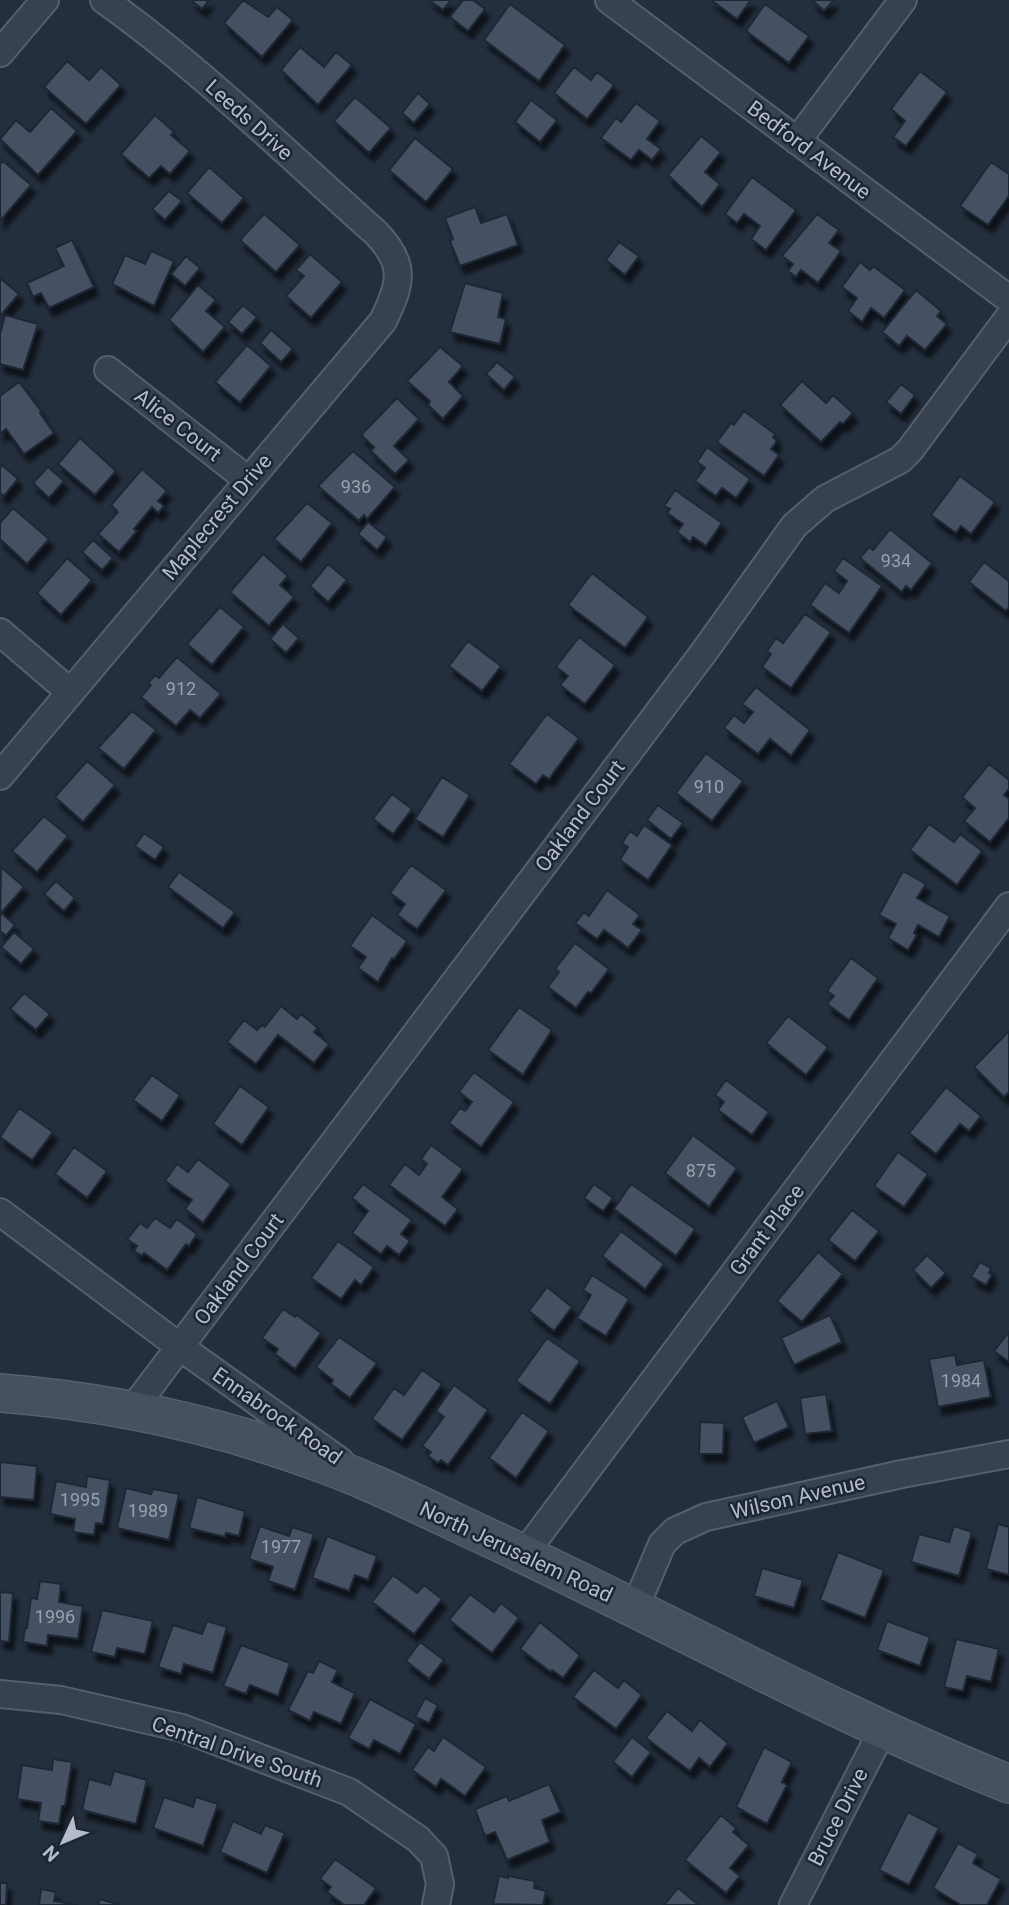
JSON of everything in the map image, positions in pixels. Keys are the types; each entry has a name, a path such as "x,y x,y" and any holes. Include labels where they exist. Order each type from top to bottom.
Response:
{"main road":[{"name":"North Jerusalem Road","path":"0,1393 47,1396 132,1410 202,1426 271,1446 374,1485 524,1554 883,1729 1009,1784"}],"street":[{"path":"0,53 45,0"},
{"name":"Leeds Drive","path":"104,0 186,64 389,247"},
{"name":"Bedford Avenue","path":"609,0 1009,299"},
{"path":"797,141 903,0"},
{"name":"Maplecrest Drive","path":"0,776 383,321 396,294 400,271 389,247"},
{"name":"Oakland Court","path":"180,1347 696,663 794,526 825,499 900,460 1009,317"},
{"name":"Alice Court","path":"108,370 248,480"},
{"path":"0,632 70,692"},
{"name":"Grant Place","path":"524,1554 1009,906"},
{"name":"Ennabrock Road","path":"0,1212 180,1347 374,1485"},
{"path":"132,1410 180,1347"},
{"name":"Wilson Avenue","path":"635,1608 662,1544 675,1531 706,1517 902,1474 1009,1454"},
{"name":"Central Drive South","path":"0,1694 61,1700 182,1728 349,1792 418,1839 434,1856 440,1884 436,1905"},
{"name":"Bruce Drive","path":"793,1905 883,1729"}],"building":[{"path":"191,0 209,0 202,9"},
{"path":"243,0 268,17 277,7 293,20 262,57 224,23"},
{"path":"429,0 451,0 443,10"},
{"path":"463,0 473,0 485,9 468,31 450,17"},
{"path":"711,0 751,0 737,19"},
{"path":"812,0 834,0 824,11"},
{"path":"510,4 565,45 539,81 484,40"},
{"path":"765,4 809,36 789,63 746,31"},
{"path":"300,47 324,67 336,52 352,65 318,105 281,70"},
{"path":"67,61 89,80 101,67 121,85 86,124 44,87"},
{"path":"574,67 591,80 597,72 614,85 587,119 554,93"},
{"path":"920,71 947,92 906,146 893,137 905,121 891,109"},
{"path":"418,93 430,104 414,123 402,113"},
{"path":"355,97 391,128 369,153 334,121"},
{"path":"531,100 557,120 540,142 515,122"},
{"path":"636,103 660,121 647,139 661,149 652,160 639,150 631,160 601,138 616,118 621,122"},
{"path":"51,108 77,131 38,175 0,139 16,120 30,132"},
{"path":"155,115 174,132 171,135 190,151 170,174 161,166 149,178 121,154"},
{"path":"701,136 721,152 705,172 720,184 702,207 668,175"},
{"path":"415,138 453,169 426,202 389,170"},
{"path":"3,161 31,185 0,221 0,164"},
{"path":"991,162 1009,174 1009,196 988,225 960,206"},
{"path":"209,167 244,198 222,223 187,193"},
{"path":"752,177 796,210 766,250 751,239 760,226 744,214 737,223 725,214"},
{"path":"169,191 182,201 165,220 152,209"},
{"path":"475,207 481,223 507,214 518,245 460,266 445,218"},
{"path":"264,214 300,245 276,272 240,240"},
{"path":"817,214 839,230 829,243 841,251 818,283 801,270 796,277 788,271 793,264 782,256"},
{"path":"72,240 94,287 49,308 41,293 33,297 27,283 64,266 55,248"},
{"path":"619,242 639,256 625,275 606,260"},
{"path":"151,251 174,261 154,306 112,284 125,255 145,264"},
{"path":"310,254 342,282 311,318 286,296 304,276 296,270"},
{"path":"186,256 200,268 185,286 171,274"},
{"path":"860,262 870,270 873,266 905,290 884,318 871,308 862,322 848,311 857,298 842,287"},
{"path":"0,278 19,294 1,315 0,314"},
{"path":"465,283 503,293 498,317 506,319 500,344 450,332"},
{"path":"198,285 216,300 206,311 225,327 203,352 169,320"},
{"path":"916,290 941,311 937,316 947,324 925,350 907,336 899,346 882,332"},
{"path":"243,305 257,317 242,334 228,322"},
{"path":"5,315 38,324 23,370 0,364 0,334"},
{"path":"271,330 293,349 281,362 260,343"},
{"path":"247,345 271,366 240,403 215,382"},
{"path":"440,347 463,366 449,382 463,396 443,419 428,405 430,401 407,381"},
{"path":"497,362 515,377 504,390 486,374"},
{"path":"802,381 826,403 833,395 853,413 821,442 780,405"},
{"path":"19,382 54,433 24,454 6,429 0,434 0,396"},
{"path":"901,384 915,395 901,414 886,402"},
{"path":"397,398 419,419 394,446 409,460 395,474 371,451 374,447 361,435"},
{"path":"744,411 775,434 773,437 777,441 771,449 779,455 764,476 717,442"},
{"path":"80,438 116,471 95,495 58,464"},
{"path":"707,447 750,479 736,498 722,488 716,496 695,481 705,468 697,462"},
{"path":"353,451 395,487 367,519 364,515 359,521 318,486"},
{"path":"2,465 18,479 4,496 0,493"},
{"path":"48,467 64,481 49,498 33,483"},
{"path":"142,469 167,491 158,501 164,506 158,513 152,507 119,552 98,534 118,512 111,505"},
{"path":"960,476 995,502 971,534 961,526 956,533 931,515"},
{"path":"675,490 722,523 706,546 693,537 690,542 677,532 683,524 667,513 670,509 664,506"},
{"path":"307,503 332,523 301,562 274,539"},
{"path":"13,508 49,539 27,564 0,539 0,523"},
{"path":"368,522 387,537 377,550 358,534"},
{"path":"890,529 932,563 911,590 906,586 902,592 860,558 869,547 873,550"},
{"path":"93,540 113,558 102,570 82,552"},
{"path":"263,554 288,576 280,585 294,597 269,626 230,592"},
{"path":"67,558 92,580 61,615 37,593"},
{"path":"843,558 882,586 849,633 810,605 825,583 839,593 847,581 834,571"},
{"path":"984,562 1009,581 1009,607 1006,611 969,582"},
{"path":"328,564 347,580 328,602 310,586"},
{"path":"592,573 648,617 625,648 568,605"},
{"path":"220,607 244,627 212,665 187,644"},
{"path":"805,614 831,632 791,688 762,667 771,654 767,651 776,638 783,643"},
{"path":"283,624 299,638 286,653 270,639"},
{"path":"579,637 615,665 585,704 560,685 568,676 556,667"},
{"path":"468,641 501,666 482,691 449,666"},
{"path":"177,657 221,694 200,718 190,710 176,726 141,697 155,675 159,678"},
{"path":"756,687 810,730 791,756 770,739 758,754 724,728 734,715 744,723 753,712 742,704"},
{"path":"132,711 156,730 124,769 98,748"},
{"path":"547,714 579,738 549,779 543,775 536,784 509,764"},
{"path":"706,753 743,781 712,821 676,793"},
{"path":"87,761 115,785 83,822 55,797"},
{"path":"989,764 1009,780 1009,789 1004,795 1009,799 1009,818 990,842 964,821 975,808 962,797"},
{"path":"442,777 470,795 443,837 415,819"},
{"path":"392,794 412,809 393,834 373,819"},
{"path":"658,805 683,823 671,839 647,820"},
{"path":"44,816 68,836 37,872 12,851"},
{"path":"929,824 954,842 960,834 982,851 957,885 910,850"},
{"path":"644,825 672,845 648,880 620,860 628,847 622,843 630,831 637,836"},
{"path":"144,833 164,847 155,860 135,846"},
{"path":"411,865 446,890 417,929 397,915 405,904 390,893"},
{"path":"1,867 24,887 1,913 15,925 6,936 0,931"},
{"path":"903,871 926,884 917,898 950,916 939,937 918,925 914,933 917,935 908,950 888,938 896,924 879,915"},
{"path":"179,872 235,912 223,928 168,887"},
{"path":"56,881 75,898 64,911 44,894"},
{"path":"607,890 640,915 633,924 642,930 628,948 604,930 597,939 575,923 584,912 589,916"},
{"path":"372,915 407,941 394,959 392,958 378,982 358,968 366,957 350,946"},
{"path":"14,932 34,949 21,964 1,947"},
{"path":"575,943 609,969 576,1008 548,987 559,972 555,969"},
{"path":"851,958 878,978 849,1020 827,1004 834,996 827,991"},
{"path":"24,993 50,1014 36,1030 10,1009"},
{"path":"281,1006 297,1019 301,1014 318,1028 314,1032 329,1044 314,1063 278,1035 256,1064 227,1042 244,1020 257,1030 262,1025 265,1027"},
{"path":"519,1007 552,1030 523,1075 488,1050"},
{"path":"788,1016 828,1047 806,1075 766,1043"},
{"path":"1009,1031 1009,1092 1004,1097 974,1067"},
{"path":"474,1072 514,1102 481,1147 449,1123 460,1108 465,1111 472,1102 459,1092"},
{"path":"152,1075 180,1095 162,1121 133,1100"},
{"path":"726,1080 769,1112 752,1135 718,1110 724,1102 715,1095"},
{"path":"240,1086 269,1107 242,1145 213,1124"},
{"path":"946,1087 981,1116 969,1131 960,1124 936,1154 909,1133"},
{"path":"19,1108 53,1132 32,1160 0,1137"},
{"path":"693,1135 737,1168 709,1207 665,1173"},
{"path":"431,1145 463,1169 442,1197 458,1209 445,1226 389,1185 405,1164 419,1175 427,1164 421,1159"},
{"path":"74,1147 107,1171 87,1198 55,1174"},
{"path":"898,1152 928,1174 904,1207 874,1186"},
{"path":"198,1159 231,1184 203,1223 185,1209 192,1200 165,1181 177,1164 188,1172"},
{"path":"363,1184 412,1220 401,1234 410,1241 399,1255 387,1246 381,1254 352,1233 368,1211 352,1198"},
{"path":"594,1184 613,1198 603,1211 584,1198"},
{"path":"631,1184 695,1229 676,1256 614,1209"},
{"path":"852,1210 879,1231 855,1261 828,1240"},
{"path":"155,1218 170,1228 177,1219 197,1234 167,1270 144,1253 142,1256 134,1251 137,1246 127,1239 140,1223 147,1228"},
{"path":"621,1231 664,1264 645,1289 602,1256"},
{"path":"338,1241 374,1267 361,1285 355,1280 341,1299 311,1278"},
{"path":"818,1252 843,1274 802,1322 777,1301"},
{"path":"927,1255 946,1273 931,1288 913,1270"},
{"path":"980,1262 991,1268 989,1273 992,1275 986,1285 971,1277"},
{"path":"592,1275 629,1299 606,1336 577,1318 591,1295 583,1290"},
{"path":"547,1287 572,1307 554,1331 529,1311"},
{"path":"283,1309 295,1317 297,1315 321,1333 295,1369 275,1354 278,1349 262,1338"},
{"path":"830,1315 842,1342 794,1365 781,1338"},
{"path":"1009,1332 1009,1362 994,1351"},
{"path":"339,1337 377,1363 350,1398 331,1384 333,1380 316,1367"},
{"path":"547,1338 580,1361 550,1404 516,1381"},
{"path":"955,1355 957,1365 984,1360 991,1397 938,1407 929,1359"},
{"path":"422,1370 442,1384 402,1440 372,1419 394,1388 404,1395"},
{"path":"454,1385 488,1410 448,1465 441,1460 438,1463 428,1456 431,1452 422,1446 444,1417 436,1411"},
{"path":"826,1394 832,1431 805,1434 800,1398"},
{"path":"777,1401 789,1427 754,1443 742,1417"},
{"path":"522,1412 549,1431 516,1478 489,1458"},
{"path":"700,1422 724,1423 723,1454 699,1454"},
{"path":"0,1462 37,1466 34,1500 0,1497"},
{"path":"87,1476 110,1480 103,1524 96,1523 94,1535 73,1532 75,1519 50,1514 56,1481 86,1487"},
{"path":"126,1488 151,1494 153,1489 179,1494 169,1540 117,1528"},
{"path":"197,1497 245,1511 239,1536 226,1533 225,1537 189,1528"},
{"path":"998,1524 1009,1527 1009,1575 986,1569"},
{"path":"260,1526 289,1536 292,1527 314,1534 295,1590 268,1581 273,1567 249,1559"},
{"path":"954,1526 972,1532 959,1576 911,1562 919,1534 949,1542"},
{"path":"327,1536 377,1556 368,1580 355,1575 349,1591 312,1578"},
{"path":"838,1552 884,1570 865,1618 820,1600"},
{"path":"762,1568 803,1580 794,1608 754,1596"},
{"path":"393,1575 417,1593 424,1585 442,1599 414,1634 372,1602"},
{"path":"40,1581 61,1584 59,1602 83,1606 78,1639 48,1635 47,1646 23,1642 31,1598 37,1599"},
{"path":"0,1592 13,1593 9,1642 0,1641"},
{"path":"470,1594 494,1612 501,1603 519,1618 492,1653 449,1620"},
{"path":"102,1610 153,1621 145,1654 117,1648 115,1657 91,1652"},
{"path":"207,1621 227,1627 213,1673 184,1664 181,1674 158,1667 173,1625 202,1634"},
{"path":"887,1621 930,1637 920,1666 877,1650"},
{"path":"540,1622 580,1655 563,1678 520,1649"},
{"path":"956,1639 999,1649 991,1682 967,1676 963,1691 944,1687"},
{"path":"420,1642 444,1660 429,1679 406,1661"},
{"path":"241,1645 290,1663 278,1696 250,1685 246,1694 223,1686"},
{"path":"319,1661 338,1670 332,1682 355,1693 341,1724 314,1712 310,1721 288,1710 308,1671 313,1673"},
{"path":"594,1670 618,1688 624,1680 642,1695 616,1729 573,1697"},
{"path":"425,1698 438,1705 429,1723 415,1717"},
{"path":"370,1699 416,1724 400,1754 374,1740 369,1749 348,1738"},
{"path":"667,1711 692,1731 700,1720 728,1743 710,1767 699,1758 690,1771 646,1738"},
{"path":"443,1737 486,1767 465,1796 441,1779 436,1787 412,1770 428,1747 434,1751"},
{"path":"632,1737 651,1752 632,1777 613,1762"},
{"path":"764,1747 792,1762 782,1782 787,1785 767,1824 736,1807"},
{"path":"53,1759 72,1762 65,1806 62,1806 59,1824 38,1821 41,1803 17,1799 22,1765 52,1770"},
{"path":"114,1771 147,1780 136,1824 82,1810 89,1779 110,1785"},
{"path":"549,1784 561,1812 542,1820 550,1842 507,1860 495,1832 485,1836 475,1809 507,1796 509,1801"},
{"path":"164,1797 193,1807 196,1797 218,1804 203,1846 153,1828"},
{"path":"908,1812 939,1828 909,1885 879,1870"},
{"path":"721,1815 736,1828 733,1832 749,1845 730,1868 740,1876 726,1893 685,1860"},
{"path":"233,1821 261,1834 265,1825 285,1833 267,1873 220,1852"},
{"path":"958,1843 978,1854 973,1863 1001,1879 987,1905 961,1905 933,1888"},
{"path":"335,1859 376,1888 364,1905 344,1905 327,1892 331,1887 320,1879"},
{"path":"499,1876 535,1881 534,1888 546,1891 543,1905 493,1904"},
{"path":"0,1883 7,1883 6,1905 0,1905"},
{"path":"678,1888 699,1905 664,1905"},
{"path":"41,1889 56,1892 54,1901 78,1905 39,1905"},
{"path":"100,1899 120,1905 98,1905"}]}
